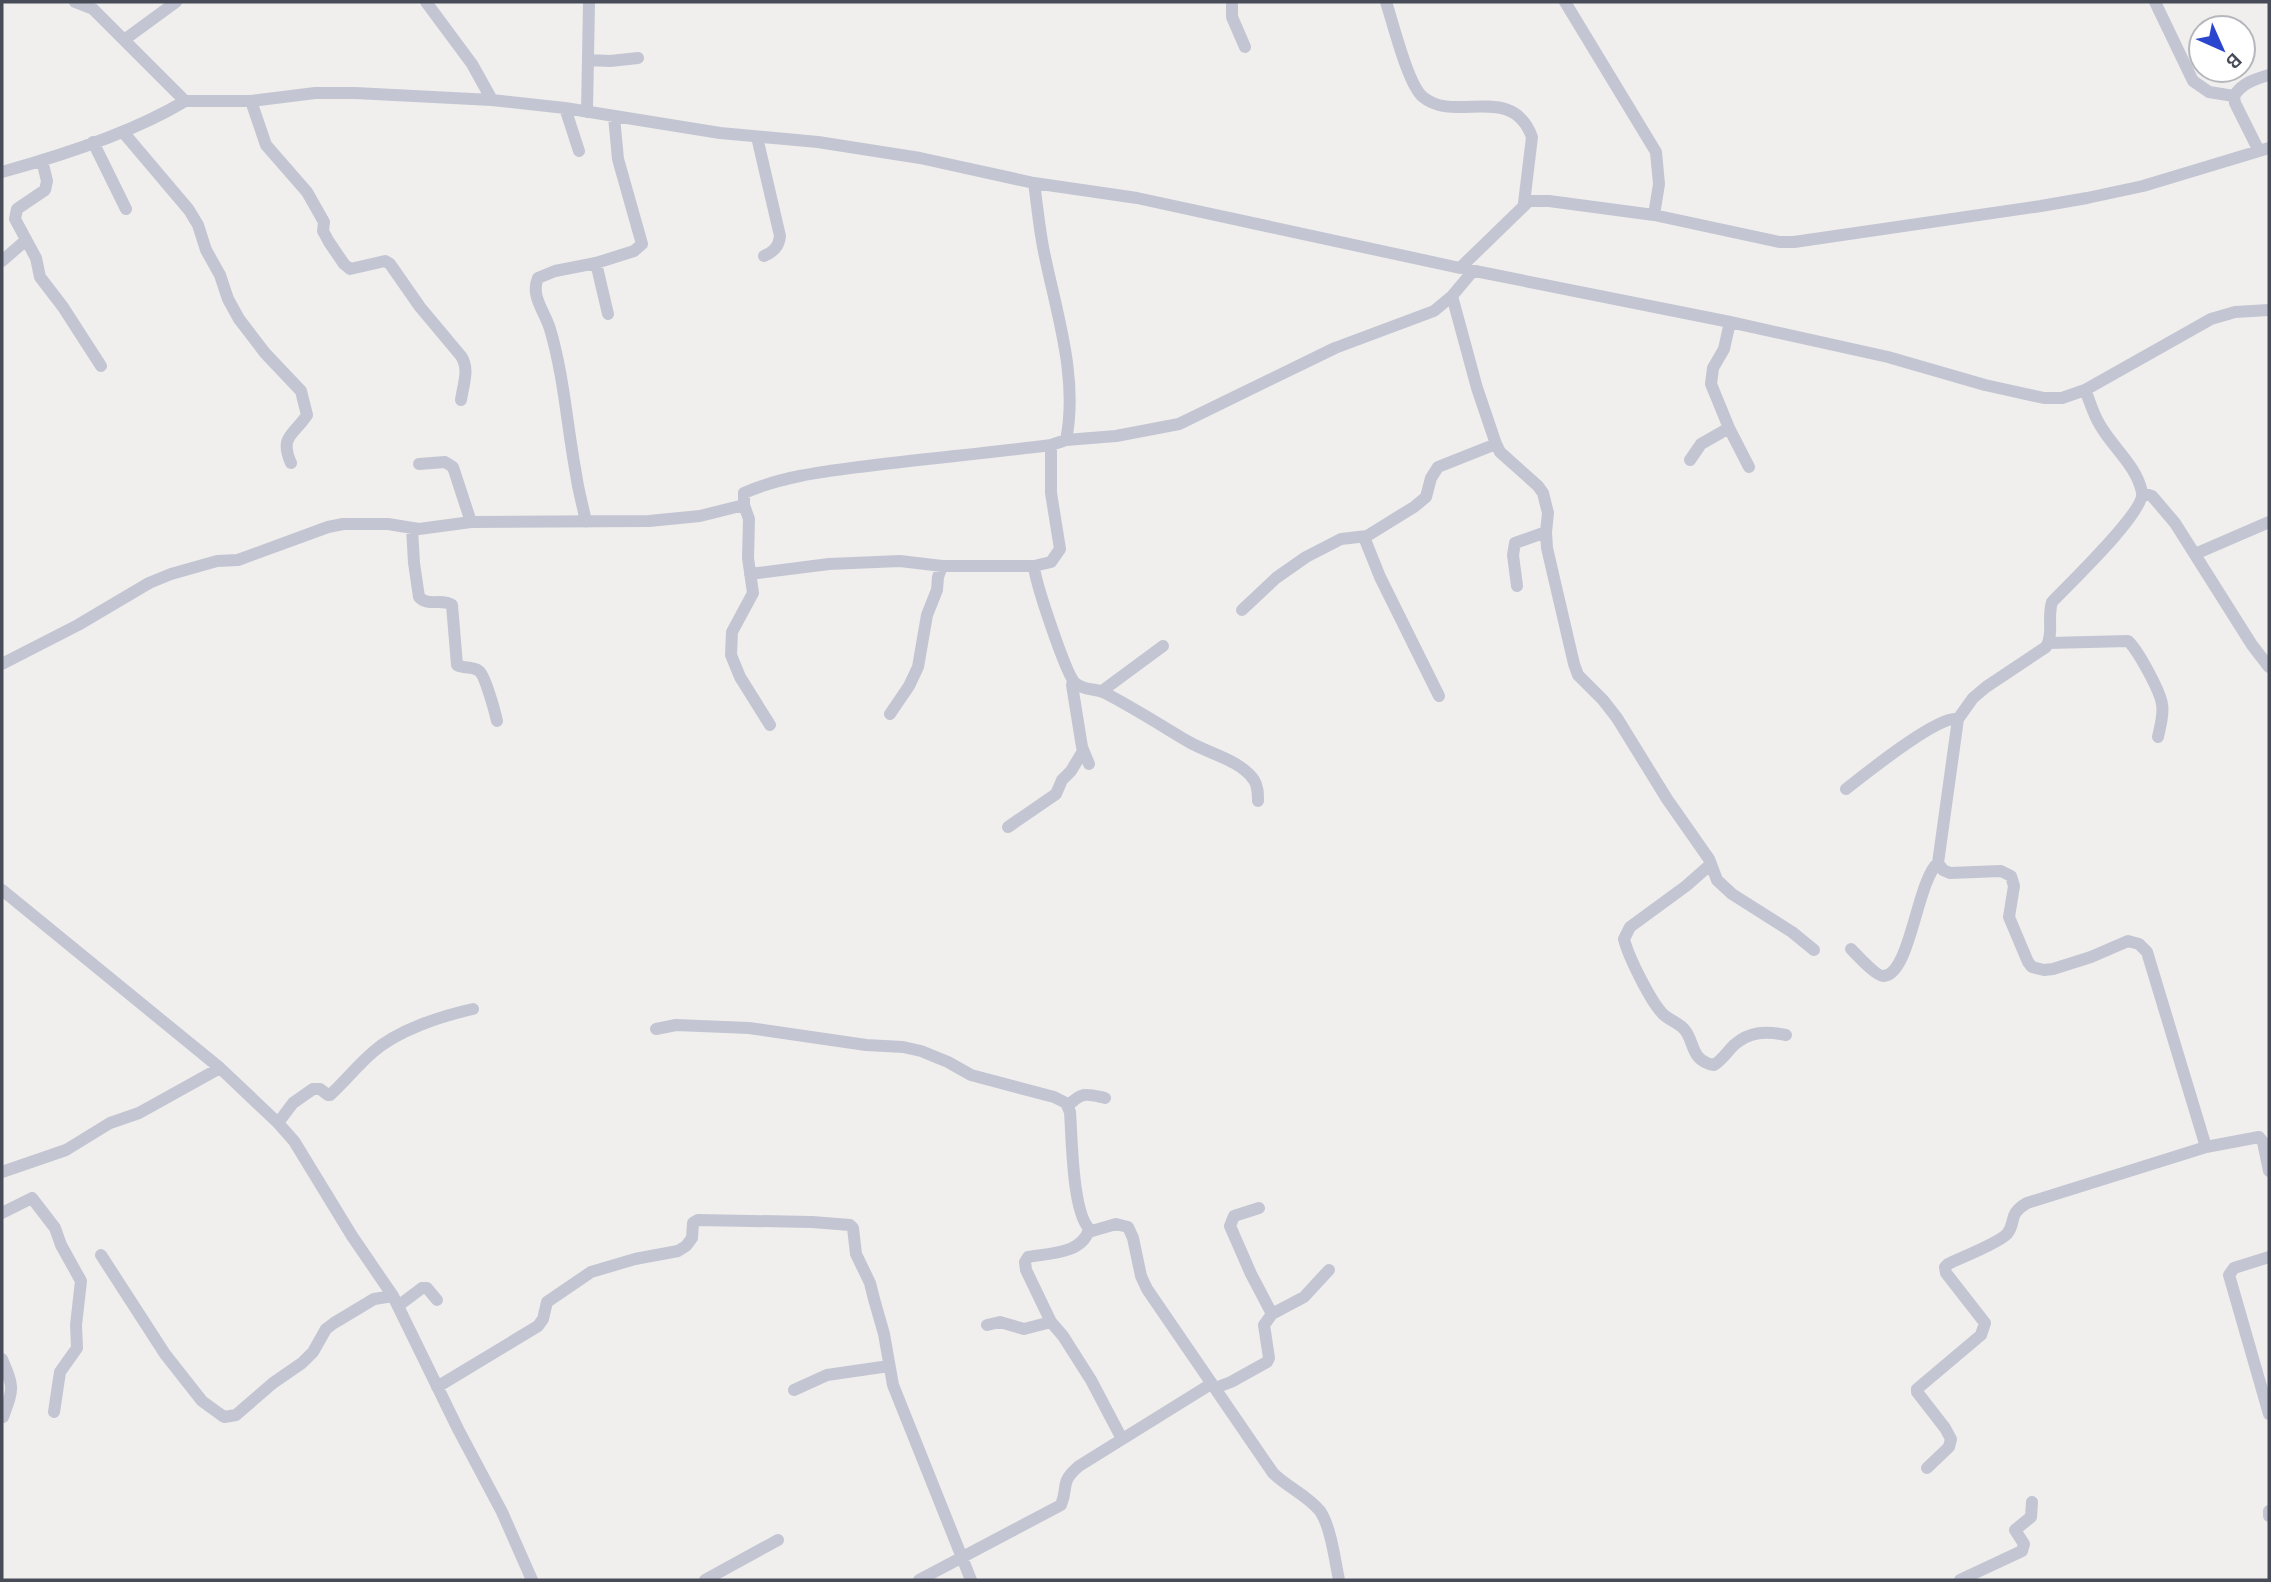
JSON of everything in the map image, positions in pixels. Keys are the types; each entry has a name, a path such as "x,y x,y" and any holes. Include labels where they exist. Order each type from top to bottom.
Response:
{"street":[{"path":"75,2 93,9 185,101"},
{"path":"124,40 176,2"},
{"path":"425,2 472,64 492,100"},
{"path":"587,113 589,2"},
{"path":"1232,2 1232,17 1245,47"},
{"path":"770,725 749,694 731,655 733,632 752,593 748,558 750,519 744,505 744,493 764,484 784,480 912,460 1116,436 1179,424 1335,348 1420,318 1434,311 1452,296 1466,270 1524,203 1532,137 1515,114 1508,110 1485,105 1443,106 1424,98 1414,84 1385,2"},
{"path":"1565,2 1656,152 1658,184 1654,215"},
{"path":"2155,2 2193,81 2209,92 2234,96"},
{"path":"587,60 638,58"},
{"path":"1524,203 1549,201 1654,215 1779,242 1814,240 2087,198 2143,186 2264,150 2235,103 2234,96 2247,83 2269,75"},
{"path":"2,172 123,132 185,101 251,101 315,93 492,100 565,107 614,117 898,154 1034,183 1137,198 1466,270 1730,322 1888,357 2020,394 2062,398 2085,390 2211,319 2235,312 2269,310"},
{"path":"251,101 266,145 307,192 324,222 323,231 344,264 350,269 385,261 390,264 420,307 466,363 461,400"},
{"path":"565,107 579,151"},
{"path":"586,522 550,328 537,300 536,289 538,278 545,274 596,263 634,251 642,244 618,159 614,117"},
{"path":"123,132 189,210 239,319 265,353 300,391 306,415 287,440 286,449 291,463"},
{"path":"757,137 780,236 774,250 764,256"},
{"path":"93,142 126,209"},
{"path":"42,160 47,181 45,190 20,206 14,214 25,241 36,258 40,277 101,366"},
{"path":"1034,183 1067,369 1070,416 1066,440"},
{"path":"2,261 25,241"},
{"path":"596,263 608,314"},
{"path":"1452,296 1477,388 1496,444 1500,452 1538,486 1542,493 1548,513 1545,532 1578,675 1617,718 1711,864 1717,880 1732,894 1814,950"},
{"path":"1730,322 1724,349 1711,374 1711,384 1749,467"},
{"path":"1851,949 1878,975 1889,975 1901,961 1912,934 1925,885 1938,863 1958,719 1973,698 1986,687 2043,650 2049,643 2052,602 2128,522 2139,506 2142,493 2129,463 2100,425 2085,390"},
{"path":"1690,460 1701,444 1729,428"},
{"path":"1242,610 1276,578 1306,557 1341,539 1364,537 1378,530 1424,498 1438,467 1496,444"},
{"path":"750,574 857,562 1034,566 1051,562 1060,550 1051,500 1051,445"},
{"path":"419,464 445,462 453,467 471,522"},
{"path":"2142,493 2148,493 2160,503 2269,667"},
{"path":"2,664 78,625 149,583 225,559 238,560 328,527 343,524 388,524 425,528 471,522 649,521 700,516 744,505"},
{"path":"2195,554 2269,522"},
{"path":"412,528 419,597 426,602 445,601 452,605 455,661 459,667 474,668 484,676 497,721"},
{"path":"1517,586 1513,555 1515,543 1545,532"},
{"path":"1364,537 1380,577 1439,696"},
{"path":"890,714 918,667 927,615 937,590 937,577 942,566"},
{"path":"1034,566 1037,585 1073,681 1083,751 1089,764"},
{"path":"2049,643 2124,640 2132,644 2163,706 2158,737"},
{"path":"1102,691 1163,646"},
{"path":"1073,681 1082,687 1102,691 1192,744 1243,769 1254,779 1258,801"},
{"path":"1846,789 1930,728 1953,718 1958,719"},
{"path":"1008,827 1056,794 1062,780 1083,751"},
{"path":"1938,863 1943,870 1950,873 2001,871 2011,876 2014,886 2010,918 2028,962 2036,969 2053,969 2129,941 2139,944 2147,952 2206,1147"},
{"path":"1711,864 1630,927 1624,939 1629,955 1661,1013 1686,1031 1695,1052 1707,1063 1714,1065 1735,1044 1753,1033 1786,1035"},
{"path":"2,890 220,1068 278,1123 294,1142 396,1301 502,1513 532,1580"},
{"path":"278,1123 293,1103 313,1088 330,1095 384,1044 442,1017 473,1009"},
{"path":"656,1029 676,1025 749,1028 866,1045 903,1047 921,1051 971,1075 1054,1097 1068,1106"},
{"path":"2,1172 66,1150 110,1123 139,1113 220,1068"},
{"path":"1068,1106 1082,1095 1105,1098"},
{"path":"1068,1106 1077,1196 1084,1224 1089,1230 1096,1231 1116,1224 1128,1227 1131,1231 1141,1276 1147,1289 1273,1473 1321,1512 1339,1580"},
{"path":"1927,1468 1949,1447 1951,1439 1917,1389 1981,1335 1985,1323 1957,1289 1945,1267 2001,1238 2009,1231 2016,1210 2027,1203 2206,1147 2257,1136 2266,1141 2269,1171"},
{"path":"2,1213 32,1198 55,1228 81,1282 76,1325 77,1348 60,1372 54,1412"},
{"path":"1259,1208 1234,1216 1230,1226 1272,1314"},
{"path":"437,1387 538,1326 543,1319 547,1302 592,1272 635,1259 678,1251 686,1246 692,1238 694,1223 701,1219 852,1226 856,1254 870,1283 884,1334 893,1385 971,1580"},
{"path":"1089,1230 1078,1247 1028,1257 1025,1262 1026,1270 1051,1322 1091,1380 1122,1439"},
{"path":"101,1255 165,1354 202,1401 223,1417 236,1415 273,1383 302,1363 334,1322 374,1299 396,1301 422,1289 431,1290 437,1300"},
{"path":"2269,1257 2234,1268 2229,1275 2269,1414"},
{"path":"919,1580 1061,1505 1068,1476 1122,1439 1213,1386 1231,1382 1267,1362 1270,1355 1264,1325 1272,1314 1304,1297 1329,1270"},
{"path":"987,1325 1000,1322 1024,1329 1051,1322"},
{"path":"2,1359 12,1386 3,1417"},
{"path":"793,1390 827,1375 889,1366"},
{"path":"1960,1580 2022,1551 2024,1544 2015,1530 2031,1517 2032,1502"},
{"path":"705,1580 778,1540"}]}
